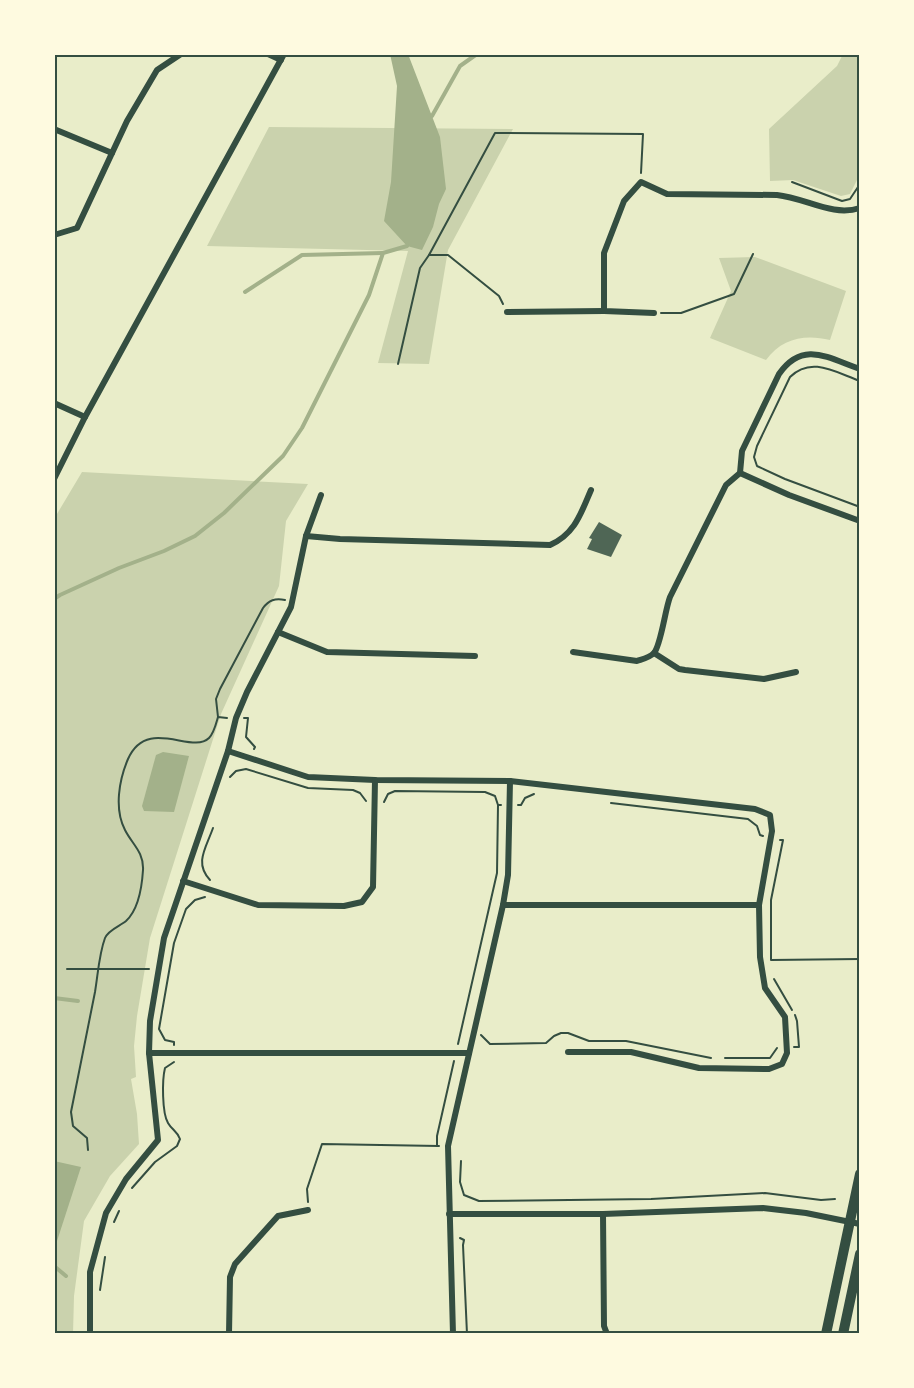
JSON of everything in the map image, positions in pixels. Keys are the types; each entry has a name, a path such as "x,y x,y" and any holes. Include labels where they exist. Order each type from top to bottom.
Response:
{"main road":[{"path":"826,1334 855,1223 860,1174"},
{"path":"843,1334 860,1254"}],"street":[{"path":"54,235 77,228 127,121 158,70 181,54"},
{"path":"54,479 85,417 282,57 268,54"},
{"path":"54,129 112,153"},
{"path":"604,311 604,253 624,201 641,182 667,194 777,195 792,197 841,212 860,208"},
{"path":"507,312 654,313"},
{"path":"573,652 637,661 646,659 654,653 659,646 665,610 670,597 726,485 740,472 742,451 779,374 792,359 816,354 860,369"},
{"path":"54,403 85,417"},
{"path":"740,472 789,495 860,521"},
{"path":"306,536 550,545 563,539 574,528 591,490"},
{"path":"90,1334 90,1272 106,1213 126,1179 158,1140 149,1053 150,1021 164,938 228,751 236,718 292,602 306,536 321,495"},
{"path":"278,632 327,652 475,656"},
{"path":"654,653 679,669 685,670 764,679 796,672"},
{"path":"228,751 308,777 510,781 755,809 770,815 772,831 759,905 760,957 765,988 785,1017 787,1053 782,1064 769,1069 699,1068 631,1052 568,1052"},
{"path":"183,881 258,904 344,906 362,902 373,887 375,780"},
{"path":"453,1334 448,1146 503,905 508,875 510,781"},
{"path":"503,905 759,905"},
{"path":"149,1053 469,1053"},
{"path":"449,1214 603,1214 763,1208 806,1213 855,1223"},
{"path":"229,1334 230,1277 235,1264 278,1216 308,1210"},
{"path":"603,1214 604,1326 607,1334"}],"path":[{"path":"398,363 420,268 495,133 643,134 641,182"},
{"path":"792,182 842,201 850,199 859,191 860,184"},
{"path":"654,313 681,313 734,294 753,254"},
{"path":"429,255 448,255 499,296 507,312"},
{"path":"860,381 812,365 798,369 790,377 754,457 757,466 775,475 860,507"},
{"path":"88,1150 87,1138 73,1126 71,1112 105,937 133,913 141,885 143,862 139,849 125,831 118,815 127,761 132,752 150,739 162,737 202,742 210,738 218,717 216,699 220,689 262,608 267,602 273,600 292,602"},
{"path":"218,717 248,718 246,737 255,747 252,758"},
{"path":"437,1146 437,1136 497,873 498,805"},
{"path":"68,969 159,970"},
{"path":"473,1034 483,1035 490,1044 546,1043 561,1032 589,1041 626,1041 710,1058 770,1058 776,1048 799,1047 797,1021 770,972"},
{"path":"308,1210 307,1189 322,1144 448,1146"},
{"path":"461,1161 460,1182 464,1195 479,1201 651,1199 765,1193 821,1200 835,1199"},
{"path":"450,1232 464,1240 467,1334"},
{"path":"859,1334 860,1328"}],"shaded area":[{"path":"390,54 408,54 440,137 446,189 433,227 422,250 407,246 384,221 391,182 397,86"},
{"path":"843,54 860,54 860,174 850,194 841,196 793,180 770,181 769,129 837,66"},
{"path":"269,127 513,129 448,250 429,364 378,363 408,251 207,246"},
{"path":"755,257 846,291 830,340 803,338 787,342 766,360 710,338 731,291 719,258"},
{"path":"82,472 308,484 286,521 279,586 221,714 150,938 137,1016 134,1046 136,1077 131,1079 139,1144 110,1176 84,1221 74,1296 73,1334 54,1334 54,519"},
{"path":"163,752 189,756 174,812 144,811 142,806 156,755"},
{"path":"54,1161 81,1167 57,1241 54,1242"}],"building":[{"path":"599,522 622,535 611,557 587,549 592,539 589,538"}],"waterway":[{"path":"432,116 460,66 477,54"},
{"path":"54,599 195,536 224,513 283,456 302,428 369,295 383,253 407,246"},
{"path":"245,292 302,255 383,253"},
{"path":"54,998 78,1001"},
{"path":"54,1266 66,1276"}]}
